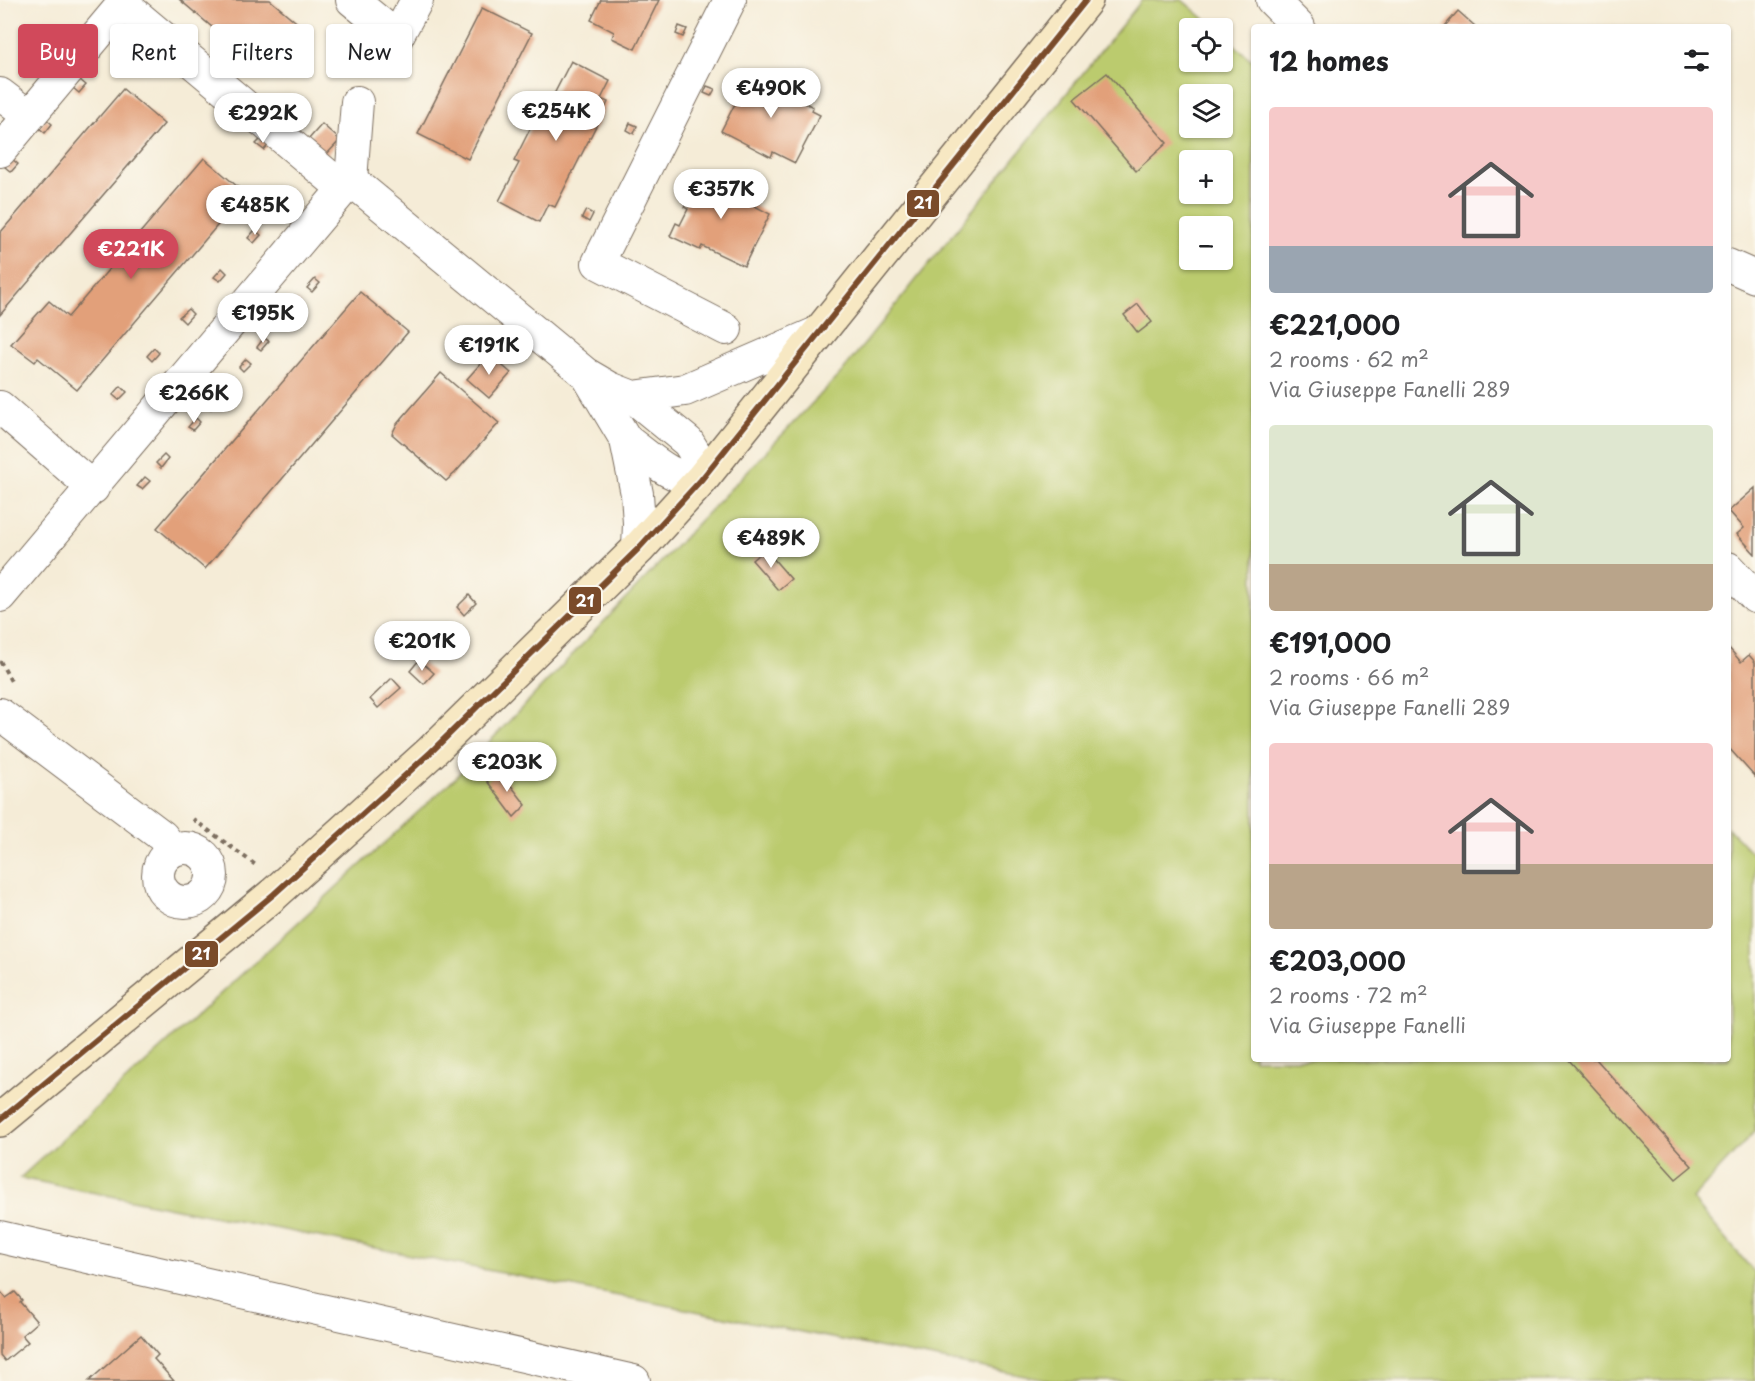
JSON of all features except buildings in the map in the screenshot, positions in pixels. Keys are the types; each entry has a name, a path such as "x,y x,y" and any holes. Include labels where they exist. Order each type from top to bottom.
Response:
{"main road":[{"path":"0,1120 274,894 431,752 638,549 701,480 1086,0"}],"street":[{"path":"352,0 391,49 417,0"},
{"path":"726,329 598,263 730,0"},
{"path":"1272,0 1296,24"},
{"path":"0,151 123,4 586,374 610,388 633,397 688,442 699,460 701,480 685,479 669,472 626,440"},
{"path":"0,94 29,116"},
{"path":"0,596 348,184 357,102"},
{"path":"1731,266 1755,277"},
{"path":"633,397 685,390 819,332"},
{"path":"586,374 626,440 636,494 639,523 638,549"},
{"path":"0,407 93,488"},
{"path":"1731,571 1755,597"},
{"path":"0,714 162,836 173,850"},
{"path":"0,1237 634,1381"}],"green space":[{"path":"1142,0 1182,0 1203,18 1179,18 1179,72 1233,72 1233,44 1251,59 1251,1062 1731,1062 1731,831 1755,856 1755,1131 1692,1199 1755,1273 1755,1381 1050,1381 20,1178 454,779 841,373"}],"transit line":[{"name":"21","path":"0,1120 274,894 431,752 638,549 701,480 1086,0"}]}
